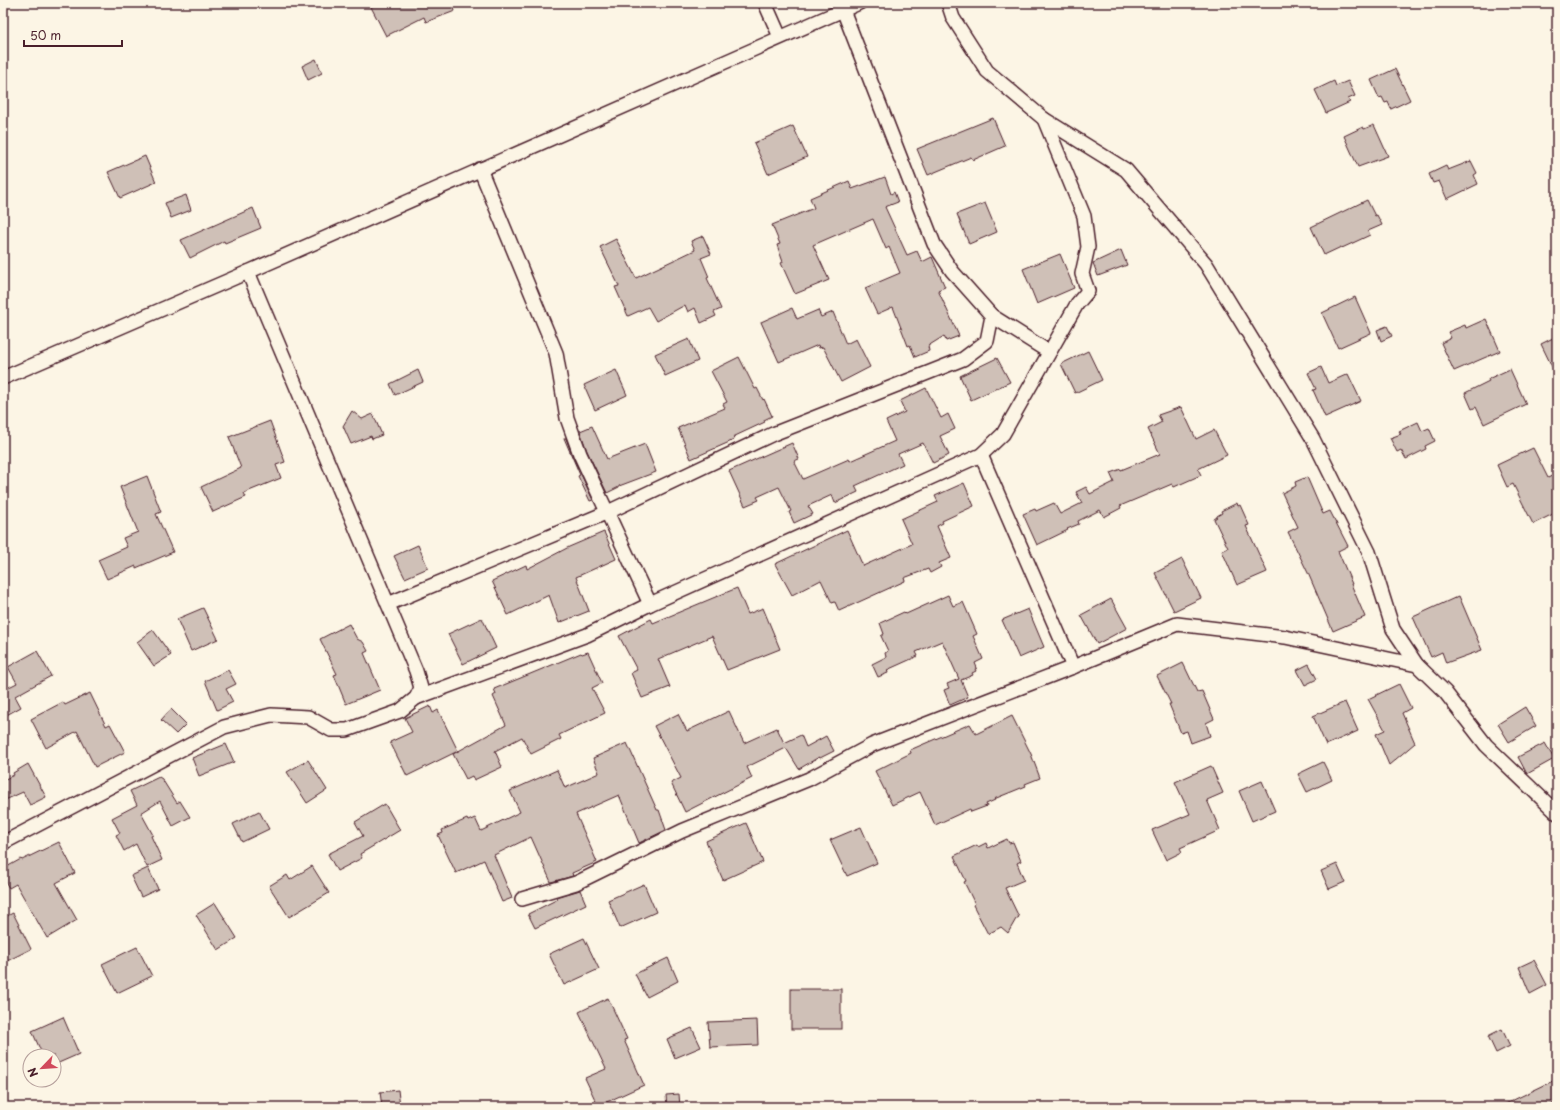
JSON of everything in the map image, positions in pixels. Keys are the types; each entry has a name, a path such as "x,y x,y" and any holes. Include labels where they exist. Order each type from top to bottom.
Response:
{"street":[{"path":"764,3 780,37"},
{"path":"3,378 248,272 859,3"},
{"path":"948,3 953,18 987,71 1044,119 1126,170 1206,264 1313,439 1370,552 1393,629 1417,665 1445,692 1486,745 1557,813"},
{"path":"843,10 934,244 952,271 992,316 1050,352"},
{"path":"3,843 224,727 271,715 308,717 331,730 347,730 400,711 416,698 587,635 650,604 981,455 1002,434 1078,304 1088,290 1082,274 1088,247 1084,216 1044,119"},
{"path":"480,169 556,353 567,418 580,454 650,604"},
{"path":"248,272 416,671 421,688 416,698"},
{"path":"388,604 608,512 773,434 963,359 987,341 992,316"},
{"path":"981,455 1073,667"},
{"path":"522,899 576,882 682,831 809,779 872,746 1073,667 1177,624 1285,637 1417,665"}],"building":[{"path":"379,3 452,3 455,11 426,22 424,17 386,36 371,7"},
{"path":"316,59 322,73 308,80 302,66"},
{"path":"1395,69 1410,100 1391,109 1388,102 1385,103 1382,97 1379,98 1371,80"},
{"path":"1334,81 1336,86 1348,81 1355,96 1348,99 1350,102 1326,113 1315,90"},
{"path":"993,118 1005,146 973,160 971,157 928,175 917,149"},
{"path":"1374,125 1388,156 1358,167 1344,136 1363,127 1364,129"},
{"path":"793,126 807,157 768,174 754,143"},
{"path":"145,156 156,182 120,198 108,172"},
{"path":"1471,161 1477,173 1474,175 1478,184 1447,199 1439,181 1433,183 1429,174 1446,166 1448,170"},
{"path":"885,177 891,194 894,192 898,202 885,207 907,255 917,251 922,262 932,257 945,287 938,290 959,336 946,341 944,336 928,346 929,351 915,357 910,345 908,346 893,307 877,314 865,288 900,273 889,247 886,249 873,219 813,245 829,280 795,294 781,263 783,262 777,245 780,244 772,225 814,208 810,198 849,181 852,189"},
{"path":"186,195 191,210 171,218 165,203"},
{"path":"1367,200 1375,216 1377,215 1382,225 1368,231 1370,235 1324,255 1311,227"},
{"path":"985,203 997,232 969,244 957,214"},
{"path":"253,208 261,228 225,243 224,241 190,258 181,240"},
{"path":"703,236 711,254 701,258 709,277 707,278 721,309 714,312 716,316 701,323 695,308 688,312 685,305 656,321 648,307 628,316 615,287 619,286 600,247 616,239 636,278 695,250 691,241"},
{"path":"1121,250 1127,265 1098,276 1093,263"},
{"path":"1060,254 1074,288 1037,304 1023,269"},
{"path":"1355,297 1371,333 1338,348 1322,313"},
{"path":"792,308 797,319 818,310 821,317 833,312 846,344 856,339 870,367 841,382 823,347 819,348 818,345 779,362 761,322"},
{"path":"1486,319 1500,351 1454,371 1441,343 1451,338 1448,332 1465,325 1466,328"},
{"path":"1387,326 1392,336 1381,341 1377,330"},
{"path":"1557,336 1557,377 1541,344"},
{"path":"689,339 698,361 665,376 655,354"},
{"path":"1088,351 1102,380 1075,393 1061,364"},
{"path":"739,357 755,389 757,388 763,400 764,399 772,416 764,420 765,422 733,437 734,440 691,459 678,428 725,408 723,404 727,402 711,371"},
{"path":"997,358 1010,382 971,400 960,376"},
{"path":"1321,367 1328,383 1348,374 1361,401 1325,417 1313,390 1316,389 1308,373"},
{"path":"1510,369 1526,404 1484,424 1476,407 1472,409 1465,393 1489,381 1488,379"},
{"path":"418,370 423,382 395,395 390,384"},
{"path":"616,370 627,395 595,410 584,385"},
{"path":"926,388 941,418 948,414 955,429 940,436 949,455 933,463 923,443 898,454 903,464 855,486 858,492 835,503 832,495 808,506 813,514 794,523 789,512 791,511 779,487 757,497 759,500 745,506 729,471 792,443 799,459 794,461 803,479 849,459 850,461 895,441 886,421 905,412 900,401"},
{"path":"1181,407 1196,439 1214,430 1227,455 1198,469 1201,475 1174,487 1172,484 1120,506 1121,508 1104,517 1100,510 1078,521 1079,524 1037,545 1023,514 1035,509 1036,511 1054,503 1060,514 1082,503 1076,492 1086,487 1090,494 1114,482 1110,473 1160,454 1148,429 1162,422 1158,415"},
{"path":"352,411 362,419 373,414 382,435 372,439 371,436 351,444 343,426"},
{"path":"270,421 285,462 276,465 281,478 244,493 246,497 213,512 201,487 241,468 229,437"},
{"path":"1418,422 1422,431 1429,428 1435,441 1425,446 1426,449 1406,459 1401,450 1397,452 1390,438 1401,434 1399,431"},
{"path":"592,426 607,459 645,444 656,472 619,486 607,493 587,451 580,431"},
{"path":"564,438 566,438 593,500 590,501 578,476 580,475"},
{"path":"1533,448 1548,478 1557,473 1557,512 1533,524 1513,484 1507,487 1497,465"},
{"path":"147,476 161,512 156,514 173,552 107,579 98,560 127,547 123,538 138,532 120,487"},
{"path":"1307,477 1323,514 1330,511 1348,546 1338,551 1365,617 1333,631 1308,573 1288,532 1298,527 1282,493 1296,486 1295,482"},
{"path":"964,483 974,506 942,521 943,523 937,526 951,558 939,563 941,567 930,573 928,569 904,578 905,581 839,611 835,602 832,603 821,580 792,595 775,564 847,530 863,566 912,544 901,519 938,502 935,496"},
{"path":"1237,503 1238,506 1240,505 1249,525 1246,526 1267,572 1237,585 1222,551 1228,548 1214,519 1222,513 1221,511"},
{"path":"604,532 616,559 576,577 589,611 559,623 549,595 508,615 492,581 526,565 527,569 569,547"},
{"path":"418,545 428,568 405,578 394,556"},
{"path":"1182,559 1201,598 1174,611 1155,573"},
{"path":"737,588 748,614 763,608 780,649 727,670 712,636 658,659 670,687 642,698 631,673 637,670 619,636 651,619 653,623"},
{"path":"948,595 953,606 963,602 977,634 973,636 983,659 975,663 977,668 975,669 976,671 972,673 973,675 961,680 968,697 950,705 944,690 949,688 947,684 959,679 942,641 916,652 918,656 887,670 888,673 878,677 872,664 886,657 885,653 888,651 881,636 884,634 880,623 904,612 906,614"},
{"path":"1459,596 1482,650 1446,663 1442,652 1431,657 1413,617"},
{"path":"1111,599 1127,628 1097,644 1081,615"},
{"path":"203,608 218,639 191,651 177,619"},
{"path":"1028,609 1044,647 1019,658 1002,620"},
{"path":"482,618 496,648 463,664 448,634"},
{"path":"349,624 357,639 363,642 368,651 364,653 380,690 346,704 334,675 337,674 320,639"},
{"path":"153,630 171,655 154,666 137,642"},
{"path":"37,651 51,676 15,696 21,707 3,717 3,690 17,683 8,667"},
{"path":"588,652 602,683 592,688 605,713 559,735 561,739 531,754 522,737 495,751 502,767 474,780 472,776 466,779 453,754 506,725 493,696 496,694 494,689 581,653"},
{"path":"1183,663 1197,692 1202,691 1214,719 1206,723 1210,736 1191,743 1187,731 1181,733 1169,704 1171,704 1157,676"},
{"path":"1309,664 1317,679 1305,685 1297,670"},
{"path":"228,670 236,684 226,689 233,702 217,710 205,681"},
{"path":"1399,684 1411,708 1402,713 1415,743 1389,765 1376,734 1385,730 1368,699"},
{"path":"90,693 106,726 110,724 125,752 95,767 77,731 46,748 31,719 63,702 65,705"},
{"path":"1345,702 1358,731 1326,745 1313,716"},
{"path":"430,706 433,713 438,710 458,751 407,776 390,742 412,732 405,718"},
{"path":"1525,707 1536,726 1509,742 1498,724"},
{"path":"171,709 186,724 176,734 161,720"},
{"path":"729,711 744,743 777,728 784,743 801,735 806,747 826,736 834,751 820,758 819,757 799,769 786,748 747,767 752,778 685,812 671,783 681,778 654,726 678,714 687,731"},
{"path":"1012,716 1031,754 1040,778 1025,784 1026,786 994,799 995,800 986,804 987,806 971,812 970,809 935,825 920,792 892,805 875,771 911,753 910,750 970,724 976,734"},
{"path":"627,743 657,810 659,810 666,830 639,843 619,795 576,814 597,862 572,873 573,876 551,882 531,837 494,855 512,898 502,902 484,860 456,873 438,835 443,833 442,830 467,819 468,821 475,818 481,831 520,812 510,791 557,770 565,788 599,773 593,758"},
{"path":"1545,743 1554,759 1527,774 1518,757"},
{"path":"226,744 234,762 199,776 192,758"},
{"path":"308,760 327,790 307,803 287,772"},
{"path":"1323,762 1332,780 1307,792 1298,774"},
{"path":"28,764 46,797 30,805 23,792 3,801 3,780 14,775 13,773"},
{"path":"1211,766 1223,793 1207,800 1220,830 1180,848 1182,852 1166,860 1152,830 1190,814 1175,782"},
{"path":"159,777 162,779 177,803 180,801 190,817 173,826 160,801 141,813 153,835 151,836 162,860 147,867 136,844 124,851 116,835 120,833 112,818 137,805 130,791"},
{"path":"1262,781 1275,811 1252,821 1239,791"},
{"path":"385,804 400,830 360,854 362,858 337,871 328,854 363,836 355,822"},
{"path":"259,811 269,829 242,842 233,824"},
{"path":"746,823 763,862 723,880 706,841"},
{"path":"861,827 877,863 847,876 830,840"},
{"path":"1007,839 1009,843 1013,842 1021,861 1017,863 1024,880 1005,888 1019,917 1016,919 1008,933 1001,927 988,934 973,905 975,904 964,882 966,881 954,856 977,845 978,847 986,843 988,848"},
{"path":"59,842 75,873 56,883 77,920 47,938 16,884 9,888 3,878 3,869"},
{"path":"1337,864 1345,882 1329,889 1321,871"},
{"path":"312,866 329,893 289,917 269,886 287,875 290,880"},
{"path":"148,868 158,889 141,897 131,876"},
{"path":"644,884 656,912 620,928 608,900"},
{"path":"580,890 586,904 535,928 528,914 558,899 557,897"},
{"path":"215,903 237,938 218,950 196,915"},
{"path":"13,913 31,949 3,963 3,918"},
{"path":"584,938 599,969 564,985 549,954"},
{"path":"137,947 152,976 117,993 102,964"},
{"path":"668,958 678,981 647,997 635,974"},
{"path":"1534,960 1547,985 1530,994 1519,967"},
{"path":"791,989 841,989 841,1029 791,1029"},
{"path":"608,998 627,1039 624,1040 644,1085 598,1106 585,1078 606,1069 579,1012"},
{"path":"63,1017 79,1054 62,1061 62,1048 39,1048 32,1031"},
{"path":"757,1020 758,1045 710,1047 708,1022"},
{"path":"692,1028 701,1047 675,1058 667,1039"},
{"path":"1502,1029 1510,1046 1496,1053 1488,1036"},
{"path":"1557,1079 1557,1102 1546,1107 1499,1107"},
{"path":"398,1090 400,1107 382,1107 380,1092"},
{"path":"679,1094 680,1107 667,1107 666,1095"}]}
